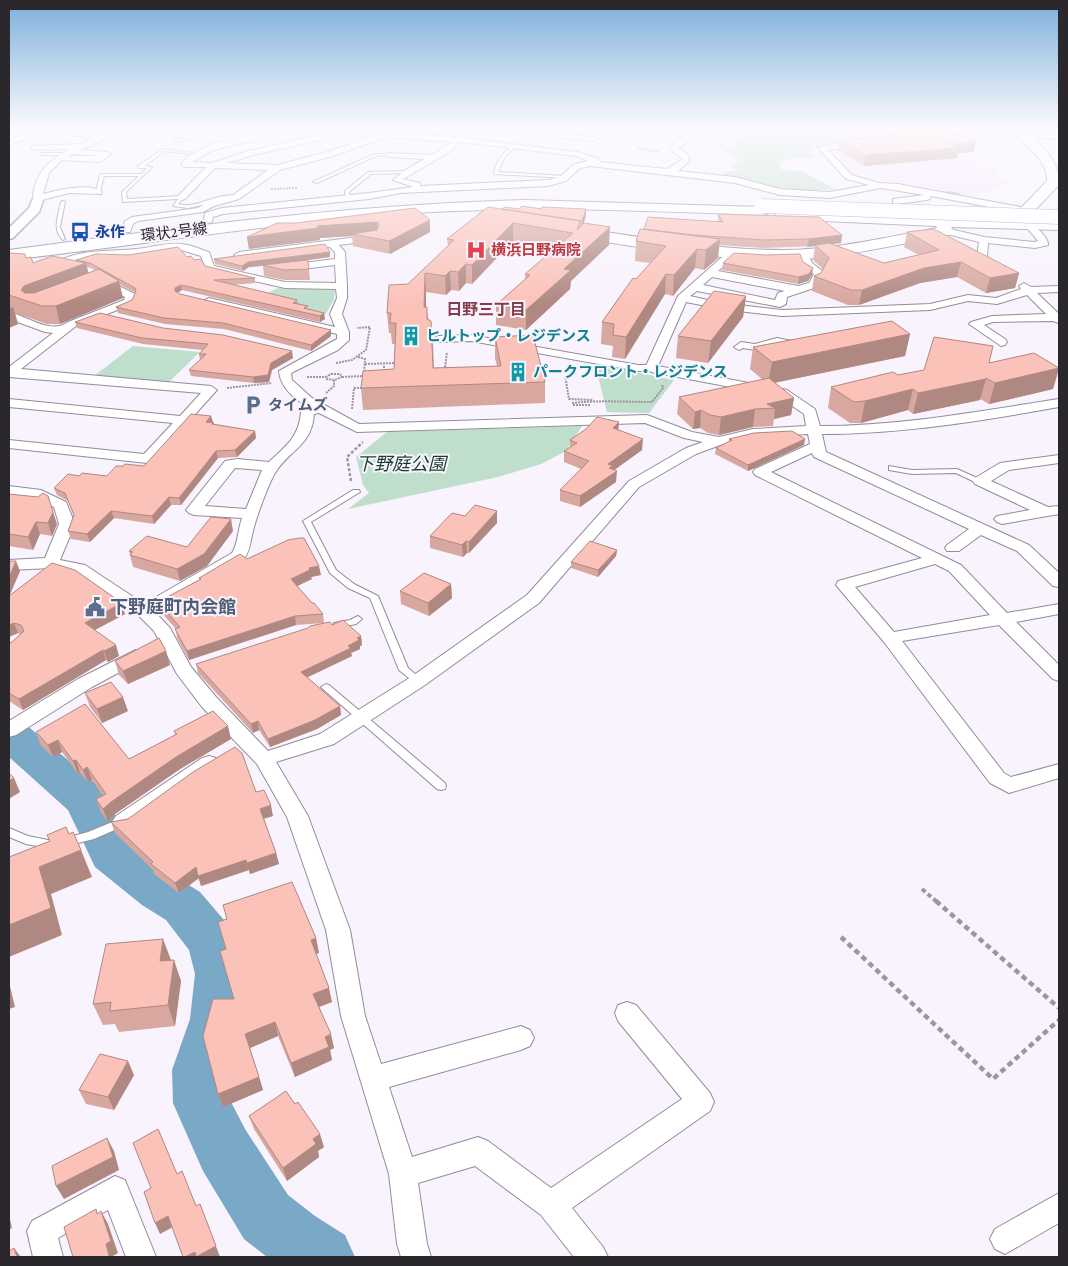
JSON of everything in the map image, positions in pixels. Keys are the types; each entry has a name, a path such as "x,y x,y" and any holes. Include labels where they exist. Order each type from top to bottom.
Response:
{"main road":[{"path":"999,224 1031,207 1049,187"},
{"path":"540,198 560,196 1031,207 1058,218"},
{"name":"環状2号線","path":"9,252 63,239 321,207 540,198 761,209"},
{"path":"470,202 470,214 487,220"},
{"name":"環状2号線","path":"9,252 287,218 470,202 1058,218"},
{"path":"596,206 944,226 999,224 1058,218"},
{"path":"554,230 732,253 803,254 862,246 944,226"}],"street":[{"path":"9,234 35,209 38,187"},
{"path":"182,197 192,187"},
{"path":"127,230 128,222 135,219 189,212 236,197 250,187"},
{"path":"209,220 208,215 222,211 348,198 401,190 451,187"},
{"path":"762,187 780,192 829,195 870,187"},
{"path":"894,187 945,195 987,207"},
{"path":"38,198 69,190 98,192"},
{"path":"896,201 945,195"},
{"path":"9,217 28,216"},
{"path":"944,226 984,240 1035,245 1048,243 1033,229"},
{"path":"81,271 50,268 82,256 99,254 131,254 181,247 217,259 375,238"},
{"path":"984,240 980,253 983,261 1030,290 1058,319"},
{"path":"332,243 340,252 342,298 336,314 343,332 343,340 285,371 286,381 307,401 357,428 648,419 688,435 720,441"},
{"path":"9,252 17,260 29,265"},
{"path":"649,368 682,298 732,253"},
{"path":"694,287 780,304 782,295 813,285 820,273 806,265 803,254"},
{"path":"217,259 210,268 285,285 342,286"},
{"path":"234,274 341,261"},
{"path":"710,273 799,290"},
{"path":"9,373 72,324 130,302 131,296 97,280"},
{"path":"682,298 721,306 775,313 872,311 906,306 930,307 968,298 997,301 1030,290 1059,289"},
{"path":"201,299 343,332"},
{"path":"872,311 884,324"},
{"path":"9,313 49,330 65,329"},
{"path":"100,313 119,318"},
{"path":"1001,342 975,324 992,319 1058,319"},
{"path":"438,339 471,338 782,393 810,412 818,454 1023,548 1059,582"},
{"path":"739,347 740,345 755,347 777,341 808,347"},
{"path":"294,353 312,357"},
{"path":"9,373 211,390 147,459 9,444"},
{"path":"9,404 183,420"},
{"path":"9,565 51,563 79,568 144,611 161,628 167,640 192,667 232,749 264,759 327,739 418,681 533,599 634,484 691,451 720,441 753,433 815,438 992,415 1059,404"},
{"path":"144,611 238,556 244,548 245,530 269,471 301,438 307,425 308,412 319,408"},
{"path":"815,438 760,472 955,568 1059,675"},
{"path":"980,481 1005,466 1053,459 1059,471"},
{"path":"251,514 194,510 230,464 273,467"},
{"path":"980,481 1053,511"},
{"path":"9,490 36,493 61,505 67,524 51,563"},
{"path":"1002,519 1053,511"},
{"path":"953,548 979,528"},
{"path":"938,559 844,585 890,638 997,778 1009,785 1059,771"},
{"path":"890,638 1059,609"},
{"path":"9,730 86,683 167,640"},
{"path":"123,822 188,776 232,749"},
{"path":"264,759 296,816 338,930 353,1016 403,1174 412,1244 416,1257"},
{"path":"551,1205 701,1102 627,1013"},
{"path":"373,1079 521,1038"},
{"path":"403,1174 478,1151 551,1205 593,1257"},
{"path":"48,1257 42,1231 115,1190 141,1257"},
{"path":"1005,1239 1059,1207"}],"lane":[{"path":"98,192 99,187"},
{"path":"130,187 124,192 125,200 182,197"},
{"path":"348,198 347,192 353,187"},
{"path":"182,197 175,205 178,207 193,206 227,197 236,197"},
{"path":"63,202 58,228 63,239"},
{"path":"892,468 912,472 956,470 980,481"},
{"path":"356,492 307,521 333,572 352,586 374,596 375,610 404,670 418,681"},
{"path":"325,626 353,622 358,619"},
{"path":"326,687 441,786"},
{"path":"9,832 26,840 53,846 90,836 123,822"}],"path":[{"path":"445,374 446,354 450,345"},
{"path":"336,417 351,410 354,388 363,388 366,359 357,357"},
{"path":"365,364 395,363"},
{"path":"384,366 384,370 393,370"},
{"path":"437,369 446,368"},
{"path":"565,375 569,399 652,402 663,386 640,376 649,368"},
{"path":"326,377 335,373 342,376 364,376"},
{"path":"312,377 326,377 334,380 342,376"},
{"path":"238,386 286,381"},
{"path":"587,404 573,405 573,403 598,400"},
{"path":"356,492 350,477 347,457 381,427"},
{"path":"922,888 1059,1008"},
{"path":"841,937 993,1079 1059,1020"}],"shaded area":[{"path":"922,187 997,187 974,196"}],"green space":[{"path":"780,187 831,187 835,189 805,190"},
{"path":"278,288 335,289 334,300 325,315 287,303 256,299"},
{"path":"133,346 200,352 169,382 94,376"},
{"path":"595,364 674,380 649,413 607,412"},
{"name":"下野庭公園","path":"582,426 566,451 541,464 498,477 348,509 369,493 363,485 356,457 387,432"}],"building":[{"path":"522,206 542,209 542,207 586,209 582,221 502,209 505,207 519,209"},
{"path":"488,207 580,221 577,230 584,223 610,227 564,269 571,270 526,310 496,305 530,275 525,274 573,233 513,223 472,265 466,264 458,272 450,271 445,276 425,273 424,307 427,307 427,319 431,321 433,368 501,366 495,337 533,335 545,382 361,388 363,371 394,369 396,323 390,323 391,313 387,313 389,285 408,284 454,240 447,239"},
{"path":"415,208 430,220 389,241 352,234 377,230 379,224 377,222 317,226 318,228 247,237 277,223 296,223"},
{"path":"718,214 819,217 842,235 809,239 765,240 644,229 648,217 723,222"},
{"path":"640,229 720,239 706,250 697,249 674,275 666,274 626,337 613,335 614,324 602,322 633,278 636,279 666,246 636,241"},
{"path":"934,229 1019,273 990,278 961,262 924,268 862,290 851,290 814,276 821,273 829,258 815,245 829,243 884,263 939,250 907,232"},
{"path":"325,244 330,252 248,262 242,266 214,259"},
{"path":"178,247 187,257 191,256 194,260 201,259 205,266 255,278 214,280 297,300 293,303 308,306 304,308 324,313 320,316 181,285 175,288 175,291 180,294 331,330 311,345 223,323 164,318 116,307 132,300 136,291 135,288 90,263 76,260 96,254 129,255"},
{"path":"9,253 25,254 26,258 31,257 33,263 52,256 86,263 24,286 21,290 25,293 34,293 99,269 119,281 56,306 42,306 9,295"},
{"path":"734,253 766,255 800,254 803,262 813,268 809,274 799,277 723,263"},
{"path":"308,260 309,269 284,270 263,265"},
{"path":"714,291 746,296 711,341 678,336"},
{"path":"100,313 163,328 223,335 292,351 271,363 268,375 253,377 189,370 206,354 199,354 208,344 142,338 75,322"},
{"path":"892,321 910,334 772,362 753,347"},
{"path":"934,337 993,346 989,363 1034,353 1059,368 995,383 986,378 918,393 913,389 854,402 831,387 893,372 898,375 924,370"},
{"path":"769,378 794,398 767,404 775,408 755,409 721,417 710,415 701,410 695,412 679,397"},
{"path":"191,414 211,416 206,422 214,423 212,424 255,431 235,450 216,451 179,498 169,497 152,516 111,511 87,534 68,531 74,515 65,493 54,488 68,474 79,476 82,473 107,476 116,466 123,466 125,464 144,466"},
{"path":"597,417 619,422 613,428 643,439 608,464 613,466 609,468 617,471 580,496 560,490 589,461 564,451 577,443 570,440 586,429"},
{"path":"792,431 805,439 748,465 716,448 732,440 729,439 754,433"},
{"path":"43,493 48,496 53,512 48,523 36,522 28,537 9,534 9,494 38,497"},
{"path":"475,505 497,511 469,542 466,541 462,545 430,536 452,513 465,516"},
{"path":"211,517 231,519 204,554 177,569 130,555 133,552 129,551 147,536 187,547"},
{"path":"304,538 319,566 309,568 310,570 291,579 323,614 295,616 187,651 175,629 180,627 158,602 201,579 199,578 240,554 247,559 288,540"},
{"path":"590,541 617,550 598,570 571,562"},
{"path":"9,561 16,561 9,578"},
{"path":"52,563 75,570 122,603 85,623 116,645 103,650 19,699 9,693 9,643 24,631 21,625 14,623 9,625 9,596"},
{"path":"424,573 451,584 428,603 400,591"},
{"path":"343,620 361,636 357,638 359,640 348,646 351,648 301,672 340,706 315,720 268,739 258,721 251,724 196,664 310,626 330,622 332,625"},
{"path":"159,638 166,651 123,671 115,661"},
{"path":"111,682 123,697 97,709 85,693"},
{"path":"85,704 129,759 177,734 174,731 213,711 228,726 176,757 103,809 96,799 106,794 87,767 83,770 76,760 73,761 58,740 48,745 36,732"},
{"path":"235,747 242,753 256,792 264,790 271,805 260,809 276,853 247,863 246,860 198,876 196,867 175,883 151,864 153,862 111,822 128,819 193,772"},
{"path":"9,773 14,778 9,781"},
{"path":"66,827 69,834 73,832 81,850 39,867 51,908 9,925 9,857 50,841 47,835"},
{"path":"292,882 316,938 311,940 329,988 313,994 331,1034 325,1037 329,1047 291,1063 275,1022 245,1034 259,1077 218,1094 203,1036 213,999 234,999 220,951 226,949 218,922 227,919 223,905"},
{"path":"163,939 160,961 174,960 168,1005 110,1011 111,1002 93,1004 106,944"},
{"path":"100,1054 128,1061 108,1097 79,1090"},
{"path":"286,1091 295,1104 298,1102 320,1134 313,1139 316,1144 283,1168 249,1116"},
{"path":"158,1129 177,1174 182,1171 196,1206 200,1204 216,1246 196,1257 195,1252 183,1257 168,1216 155,1223 144,1192 151,1188 133,1143"},
{"path":"107,1138 113,1157 56,1186 52,1166"},
{"path":"96,1209 97,1214 101,1211 111,1241 106,1244 109,1255 107,1257 73,1257 64,1227"},
{"path":"14,1248 17,1257 9,1257 9,1251"}],"waterway":[{"path":"9,733 85,800 112,854 159,891 183,906 212,942 221,974 217,1019 200,1070 202,1103 224,1150 266,1217 293,1238 323,1257"}],"place":[{"name":"永作","path":"80,232"},
{"name":"横浜日野病院","path":"476,250"},
{"name":"ヒルトップ・レジデンス","path":"411,336"},
{"name":"パークフロント・レジデンス","path":"518,372"},
{"name":"タイムズ","path":"253,405"},
{"name":"下野庭町内会館","path":"95,607"}],"district":[{"name":"日野三丁目","path":"486,309"}]}
